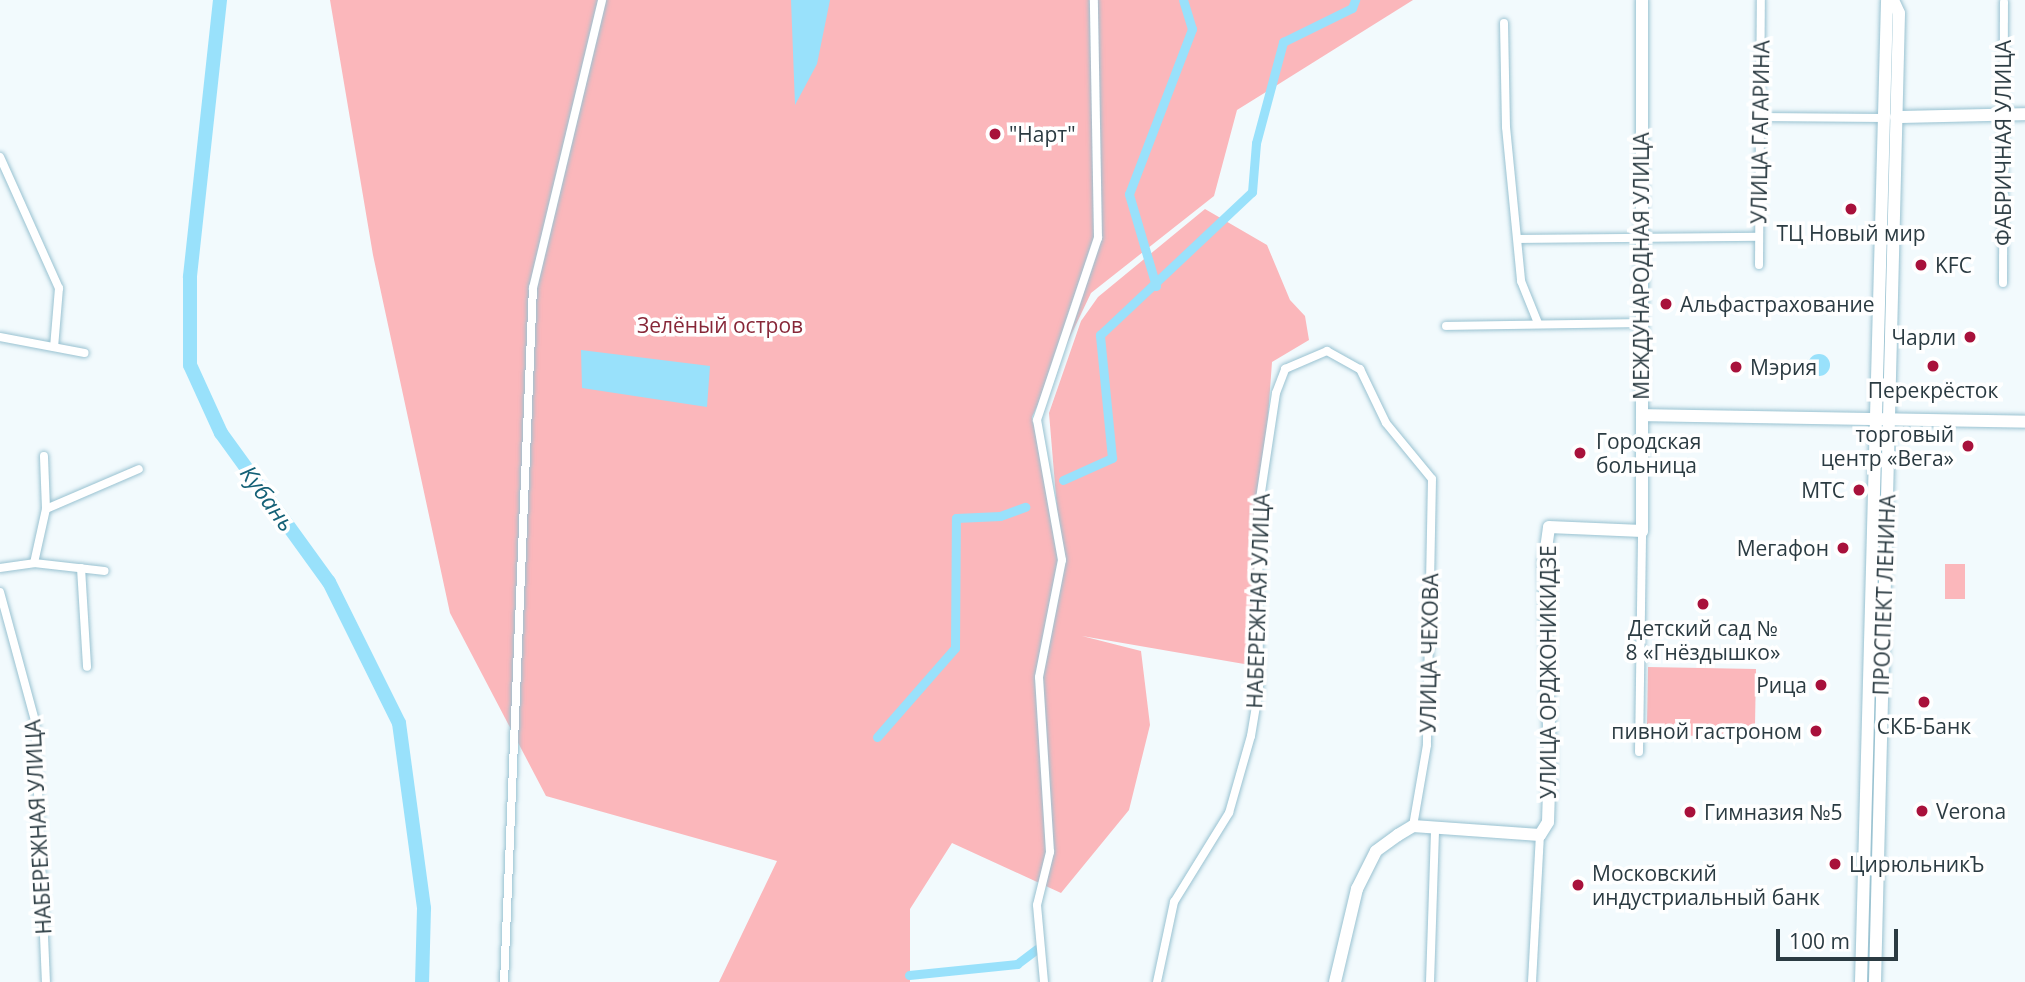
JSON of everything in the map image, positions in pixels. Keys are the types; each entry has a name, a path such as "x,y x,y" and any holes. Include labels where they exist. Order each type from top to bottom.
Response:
{"main road":[{"name":"МЕЖДУНАРОДНАЯ УЛИЦА","path":"1642,0 1639,323 1642,531"},
{"name":"ПРОСПЕКТ ЛЕНИНА","path":"1861,982 1872,418 1880,118 1887,0"},
{"name":"ПРОСПЕКТ ЛЕНИНА","path":"1875,982 1899,13 1893,0"},
{"path":"1896,117 2025,114"},
{"path":"1642,415 2025,422"},
{"name":"УЛИЦА ОРДЖОНИКИДЗЕ","path":"1540,835 1548,822 1550,760 1544,563 1549,527 1642,531"},
{"path":"1335,982 1344,926 1376,851 1413,826 1540,835"}],"street":[{"path":"504,982 533,288 602,0"},
{"path":"1044,982 1037,905 1050,852 1038,677 1062,560 1037,420 1044,384 1098,239 1094,0"},
{"name":"УЛИЦА ГАГАРИНА","path":"1759,265 1761,0"},
{"name":"ФАБРИЧНАЯ УЛИЦА","path":"2003,283 2004,2"},
{"path":"1504,23 1521,281 1538,323"},
{"path":"1762,117 1880,118"},
{"path":"0,157 59,288 54,347"},
{"path":"1518,239 1759,237"},
{"path":"1446,327 1639,323"},
{"path":"0,337 85,353"},
{"name":"УЛИЦА ЧЕХОВА","path":"1285,369 1303,357 1338,352 1360,369 1386,423 1432,479 1427,746 1413,826"},
{"name":"НАБЕРЕЖНАЯ УЛИЦА","path":"1157,982 1174,902 1229,813 1251,736 1259,688 1258,512 1276,393 1285,369"},
{"path":"34,563 46,509 44,456"},
{"path":"46,509 139,469"},
{"name":"МЕЖДУНАРОДНАЯ УЛИЦА","path":"1639,752 1642,531"},
{"path":"0,568 34,563 105,571"},
{"path":"81,568 87,667"},
{"name":"НАБЕРЕЖНАЯ УЛИЦА","path":"0,592 35,721 46,982"},
{"path":"1430,982 1435,829"},
{"name":"УЛИЦА ОРДЖОНИКИДЗЕ","path":"1532,982 1540,835"}],"green space":[{"name":"Зелёный остров","path":"330,0 1413,0 1237,110 1214,196 1091,293 1032,417 1060,545 1049,413 1081,321 1098,297 1205,209 1267,245 1290,300 1305,316 1309,340 1272,362 1250,665 1082,636 1141,651 1150,725 1129,810 1061,893 952,843 910,909 910,982 719,982 777,861 546,796 450,613 373,255"},
{"path":"1945,564 1965,564 1965,599 1945,599"},
{"path":"1648,667 1756,669 1755,737 1647,735"}],"water":[{"path":"791,0 830,0 817,64 795,105"},
{"path":"581,350 710,366 707,407 582,388"},
{"path":"1819,354 1827,357 1830,365 1827,373 1819,376 1811,373 1808,365 1811,357"}],"waterway":[{"name":"Кубань","path":"220,0 190,277 190,365 221,433 329,582 399,723 424,908 422,982"},
{"path":"1156,286 1129,194 1192,29 1183,0"},
{"path":"1063,480 1112,458 1100,335 1252,192 1256,143 1283,42 1352,8 1355,0"},
{"path":"877,737 955,648 956,518 1000,516 1025,507"},
{"path":"909,975 1017,964 1037,949"}],"place":[{"name":"\"Нарт\"","path":"995,134"},
{"name":"ТЦ Новый мир","path":"1851,209"},
{"name":"KFC","path":"1921,265"},
{"name":"Альфастрахование","path":"1666,304"},
{"name":"Чарли","path":"1970,337"},
{"name":"Перекрёсток","path":"1933,366"},
{"name":"Мэрия","path":"1736,367"},
{"name":"торговый центр «Вега»","path":"1968,446"},
{"name":"Городская больница","path":"1580,453"},
{"name":"МТС","path":"1859,490"},
{"name":"Мегафон","path":"1843,548"},
{"name":"Детский сад № 8 «Гнёздышко»","path":"1703,604"},
{"name":"Рица","path":"1821,685"},
{"name":"СКБ-Банк","path":"1924,702"},
{"name":"пивной гастроном","path":"1816,731"},
{"name":"Verona","path":"1922,811"},
{"name":"Гимназия №5","path":"1690,812"},
{"name":"ЦирюльникЪ","path":"1835,864"},
{"name":"Московский индустриальный банк","path":"1578,885"}]}
